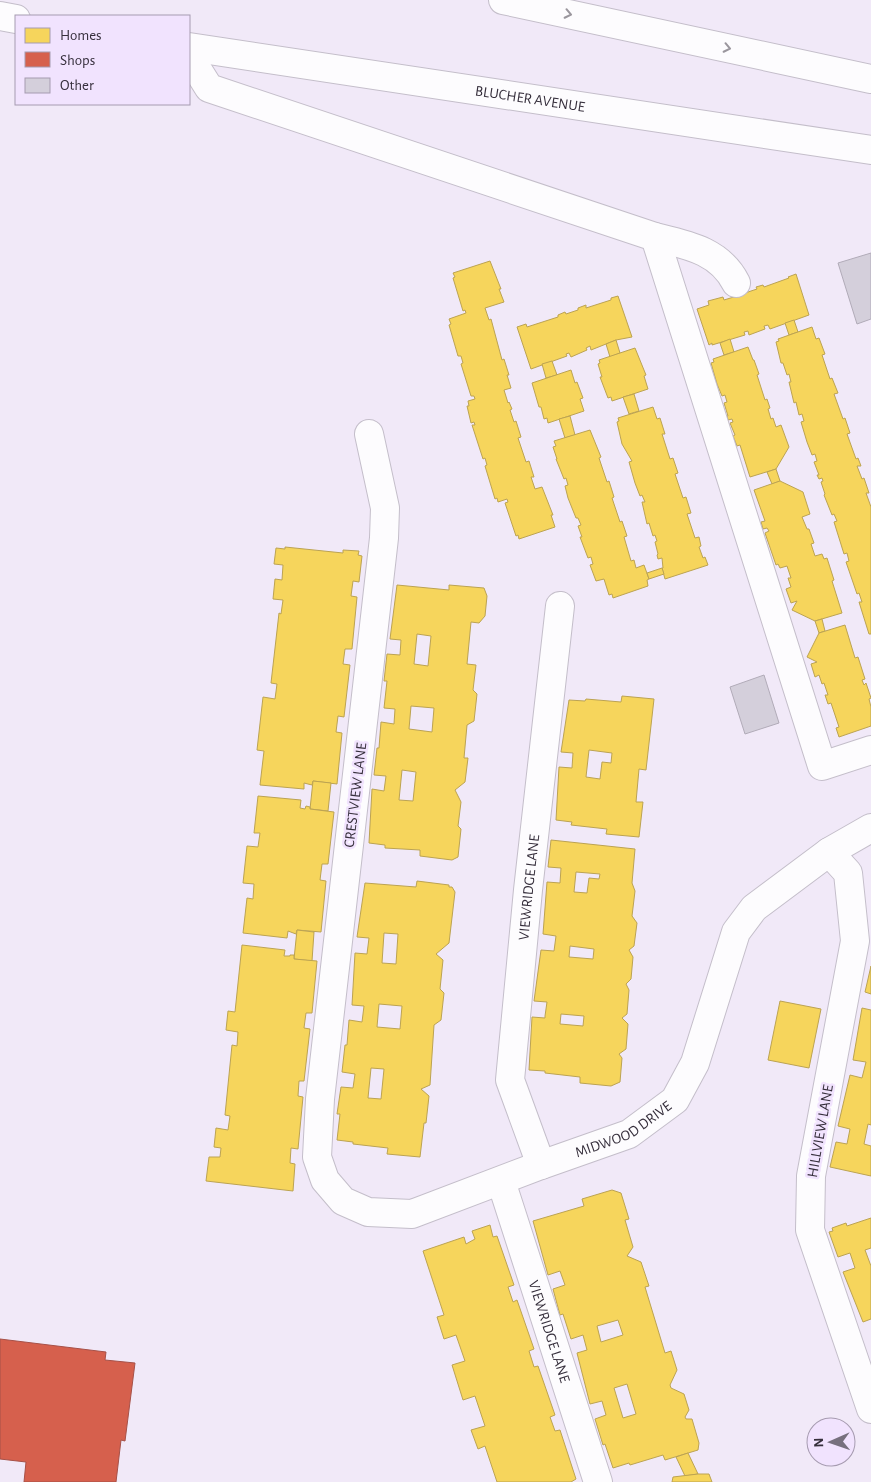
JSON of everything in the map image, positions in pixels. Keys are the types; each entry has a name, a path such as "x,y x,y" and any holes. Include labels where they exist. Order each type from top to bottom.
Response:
{"main road":[{"path":"503,0 871,79"},
{"path":"0,16 15,19"},
{"name":"BLUCHER AVENUE","path":"190,47 871,150"},
{"path":"190,58 209,88 655,237 692,246 712,256 730,271 736,284"},
{"path":"655,237 822,766 871,750"},
{"name":"CRESTVIEW LANE","path":"317,1157 320,1099 384,538 385,508 369,434"},
{"name":"VIEWRIDGE LANE","path":"541,1165 510,1080 528,890 560,606"},
{"name":"MIDWOOD DRIVE","path":"317,1157 325,1180 343,1201 368,1212 412,1214 541,1165 630,1134 676,1100 695,1063 736,932 754,908 829,852 871,828"},
{"name":"HILLVIEW LANE","path":"829,852 848,873 855,940 811,1176 810,1230 871,1409"},
{"name":"VIEWRIDGE LANE","path":"501,1181 598,1482"}],"building: Homes":[{"path":"490,261 504,302 485,308 489,320 491,319 502,360 504,359 509,375 507,375 511,388 504,390 521,437 518,438 526,462 529,461 534,477 531,477 535,489 542,487 553,515 551,515 555,527 519,539 518,535 516,536 505,503 508,502 507,499 498,502 497,498 495,499 485,466 487,465 485,458 483,459 472,425 475,425 474,422 471,423 467,406 469,406 468,401 475,399 474,396 471,396 461,364 463,363 461,356 458,356 449,325 451,324 449,319 466,313 465,310 463,311 453,273"},
{"path":"796,274 809,315 770,329 768,325 764,326 765,329 749,335 748,331 744,332 745,335 709,345 697,309 709,305 708,301 723,297 724,300 737,296 743,290 745,293 757,289 756,287 763,285 764,287"},
{"path":"618,296 632,337 616,340 591,350 590,346 586,348 587,350 571,357 569,353 566,354 567,356 531,369 517,327 526,324 527,327 558,317 558,315 565,312 566,314 578,310 578,308 586,305 586,308"},
{"path":"794,320 798,332 789,335 785,323"},
{"path":"812,327 816,339 819,338 825,354 822,355 830,379 832,378 838,393 834,394 843,419 845,418 850,433 847,434 856,459 858,458 861,466 857,466 862,479 864,478 869,493 866,493 871,507 871,634 869,634 859,602 862,602 859,593 857,594 846,562 849,561 847,553 844,554 834,522 837,521 834,514 832,515 824,495 822,478 819,479 817,475 819,475 814,462 817,461 815,454 812,455 807,442 801,422 804,421 802,414 799,415 796,402 794,403 789,374 787,375 783,363 781,363 776,342 779,341 778,339"},
{"path":"730,339 734,352 724,355 720,343"},
{"path":"616,340 620,353 610,357 606,344"},
{"path":"748,347 759,374 757,375 765,400 767,399 770,408 768,409 771,419 773,418 776,427 781,425 789,447 776,469 750,477 740,445 737,446 733,436 735,435 730,423 733,422 732,419 728,420 724,403 727,402 725,395 722,396 711,363 714,362 713,359"},
{"path":"635,348 646,375 644,376 648,389 612,401 611,397 608,398 600,377 602,377 598,364 600,363 599,360"},
{"path":"552,361 557,375 546,378 542,364"},
{"path":"571,370 583,398 580,399 584,411 548,423 547,418 544,419 541,407 539,407 532,383"},
{"path":"634,394 639,411 629,414 623,397"},
{"path":"653,407 657,419 660,418 665,434 662,434 670,459 673,458 678,473 675,474 683,498 686,497 691,513 687,514 695,538 699,537 701,546 699,547 708,565 665,579 662,558 658,559 657,555 655,542 657,541 655,535 653,536 649,523 647,524 642,502 645,502 642,495 640,496 635,483 629,462 632,461 622,444 617,422 619,421 618,418"},
{"path":"570,416 575,435 565,438 559,419"},
{"path":"590,430 601,457 599,458 607,482 609,481 614,497 612,498 620,522 622,521 627,536 624,537 631,561 634,560 636,568 644,565 649,579 647,580 648,586 613,598 612,594 609,595 604,579 596,581 590,565 593,564 591,557 588,558 580,537 582,537 578,526 581,525 568,498 565,486 568,485 566,478 564,479 553,447 556,446 554,441"},
{"path":"776,469 780,481 772,484 767,472"},
{"path":"780,481 803,492 810,514 802,517 814,543 811,544 815,556 822,554 824,559 827,558 842,613 815,621 792,610 797,601 791,603 786,589 791,587 788,578 791,578 787,566 780,568 778,564 776,565 765,533 769,531 767,528 763,529 761,522 765,521 754,490"},
{"path":"285,547 343,553 343,550 359,551 358,555 362,556 359,582 353,581 351,596 357,597 352,649 345,649 343,664 350,665 344,717 338,716 336,732 342,733 337,784 313,781 312,785 304,783 304,789 260,785 264,751 257,750 263,697 275,699 277,684 271,683 279,613 281,614 283,600 273,599 275,579 282,580 283,565 274,564 276,548 285,549"},
{"path":"662,568 664,574 649,579 647,573"},
{"path":"397,585 449,590 449,585 484,588 487,596 485,616 479,623 471,622 467,664 476,665 473,690 477,694 474,721 467,725 464,758 468,758 465,782 455,790 461,802 458,826 461,829 458,857 452,860 420,856 420,850 385,848 385,845 369,843 372,789 384,791 386,776 374,775 381,722 394,724 395,709 384,708 387,681 384,681 387,654 400,655 401,640 390,639","holes":["417,634 431,636 428,666 414,664","411,706 434,708 432,732 409,729","402,770 416,772 413,801 399,800"]},
{"path":"822,619 825,631 819,633 815,621"},
{"path":"845,625 855,658 858,657 865,679 862,680 864,685 866,683 871,698 869,699 871,726 839,737 836,728 839,727 831,703 828,704 825,695 828,695 824,683 822,684 819,675 815,677 811,664 817,662 807,657 819,633"},
{"path":"622,696 654,699 646,770 639,769 636,802 643,802 639,837 606,834 607,829 571,825 572,822 556,820 559,767 572,768 573,753 561,752 569,700 585,701 586,699 621,702","holes":["589,750 612,753 611,763 602,762 600,779 586,777"]},
{"path":"313,781 331,783 328,811 310,809"},
{"path":"258,796 301,800 300,808 305,809 306,806 310,807 310,809 334,812 328,864 322,864 320,880 326,881 321,932 297,930 296,934 288,931 287,938 243,933 247,898 253,899 254,884 243,883 247,846 258,847 260,833 254,833"},
{"path":"551,840 635,849 632,883 635,891 632,916 637,923 634,946 629,950 633,957 631,979 626,984 629,990 627,1014 622,1018 628,1024 626,1049 619,1054 622,1058 620,1082 611,1086 580,1083 580,1077 529,1070 532,1017 545,1018 547,1002 534,1001 541,950 554,951 556,936 543,934 547,882 560,883 561,868 548,867","holes":["576,872 600,874 599,879 589,878 587,893 574,892","570,946 594,949 593,959 569,957","561,1014 584,1016 583,1026 560,1024"]},
{"path":"417,881 449,885 455,892 449,943 436,954 443,960 440,989 444,993 441,1020 434,1025 430,1085 421,1089 429,1096 420,1157 387,1154 388,1148 337,1140 340,1114 337,1114 341,1087 353,1088 355,1074 342,1072 349,1020 362,1022 364,1006 352,1005 355,953 367,954 369,938 357,937 365,883 416,887","holes":["384,933 398,934 396,964 382,963","379,1004 402,1006 400,1029 377,1027","371,1068 384,1069 381,1099 368,1098"]},
{"path":"297,930 314,932 312,961 294,959"},
{"path":"242,945 285,950 284,956 294,955 294,959 317,961 312,1013 306,1013 304,1028 310,1029 304,1081 299,1081 298,1096 303,1097 298,1149 291,1148 290,1163 295,1164 293,1191 206,1181 209,1157 220,1157 221,1148 214,1147 216,1128 228,1130 230,1116 225,1115 232,1045 237,1046 238,1032 226,1030 228,1011 235,1012"},
{"path":"871,966 871,994 865,992"},
{"path":"780,1001 821,1009 809,1068 768,1060"},
{"path":"862,1008 871,1010 871,1125 868,1124 864,1144 871,1146 871,1176 830,1167 836,1142 847,1144 850,1129 838,1126 850,1075 862,1078 866,1062 853,1060"},
{"path":"612,1190 621,1193 629,1219 625,1220 633,1247 627,1256 641,1262 649,1286 645,1287 665,1353 671,1351 677,1370 670,1385 671,1388 684,1394 689,1410 685,1417 686,1419 692,1419 699,1443 698,1450 665,1460 663,1455 613,1468 595,1419 606,1415 602,1401 590,1404 577,1353 587,1350 583,1335 571,1339 563,1314 560,1315 553,1289 565,1285 560,1271 548,1275 533,1221 584,1206 582,1199","holes":["618,1320 623,1335 601,1342 597,1326","627,1384 636,1414 623,1418 614,1388"]},
{"path":"871,1218 871,1248 865,1250 871,1266 871,1319 863,1322 843,1272 855,1268 850,1253 838,1257 829,1232 833,1231 832,1228 846,1223 847,1226"},
{"path":"490,1225 493,1237 497,1236 514,1285 508,1287 513,1302 517,1300 534,1349 529,1351 534,1367 538,1366 555,1415 550,1417 555,1431 560,1430 576,1479 571,1482 497,1482 485,1446 478,1449 471,1430 485,1426 475,1396 463,1400 452,1365 465,1361 456,1335 444,1339 437,1317 444,1315 423,1251 464,1237 466,1244 475,1239 472,1231"},
{"path":"688,1453 698,1474 685,1476 676,1457"},
{"path":"709,1474 712,1482 672,1482 673,1477"}],"building: Shops":[{"path":"0,1339 106,1352 105,1360 135,1363 125,1441 121,1440 116,1482 24,1482 26,1462 0,1459"}],"building: Other":[{"path":"871,253 871,319 857,324 838,263"},
{"path":"764,675 779,723 745,734 730,687"}]}
